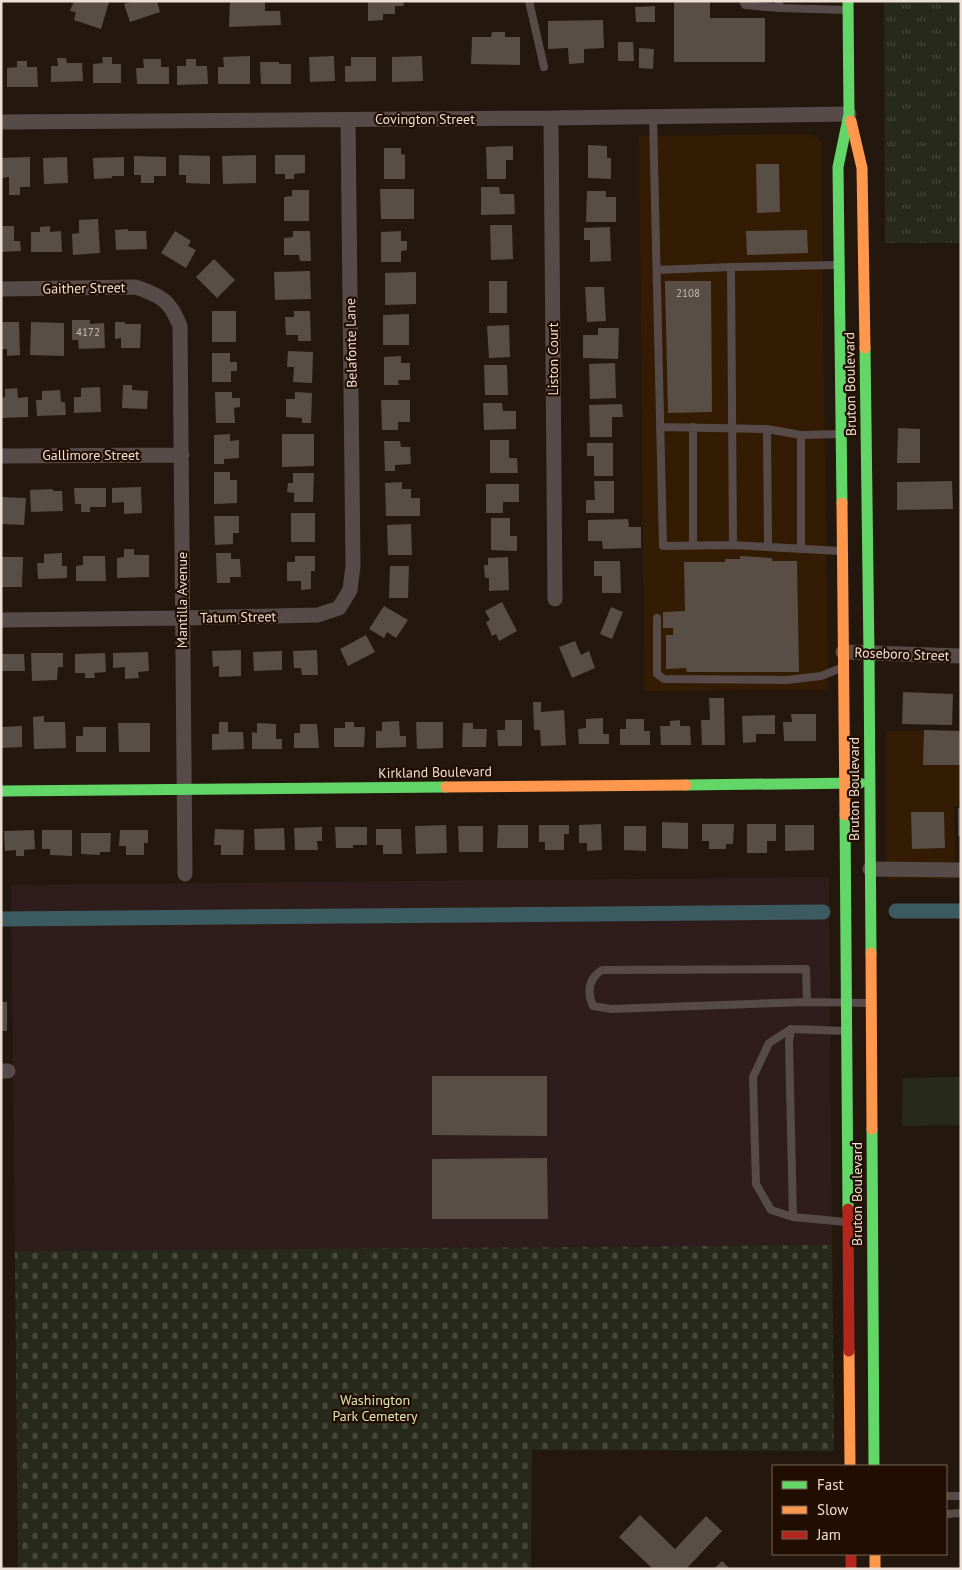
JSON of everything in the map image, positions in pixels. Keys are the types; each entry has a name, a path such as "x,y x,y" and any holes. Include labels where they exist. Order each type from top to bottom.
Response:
{"street":[{"name":"Bruton Boulevard","path":"848,6 849,114 838,167 839,265 852,305 853,434 842,551 843,668 847,1003 859,1031 860,1222 850,1465"},
{"name":"Bruton Boulevard","path":"849,114 862,168 852,305 853,434 869,653 871,1003 859,1031 860,1222 874,1465"},
{"name":"Covington Street","path":"1,122 849,114"},
{"name":"Liston Court","path":"551,118 556,599"},
{"name":"Belafonte Lane","path":"348,120 353,566"},
{"name":"Gaither Street","path":"1,289 136,287 155,294 173,308 180,326"},
{"name":"Mantilla Avenue","path":"180,326 185,874"},
{"name":"Gallimore Street","path":"1,456 182,454"},
{"name":"Tatum Street","path":"1,620 318,615 339,608 350,590 353,566"},
{"name":"Roseboro Street","path":"843,652 961,656"},
{"name":"Kirkland Boulevard","path":"1,790 869,783"},
{"path":"870,869 961,870"},
{"path":"851,1555 851,1569"},
{"path":"875,1555 875,1569"}],"lane":[{"path":"529,1 544,67"},
{"path":"743,1 744,5 848,6"},
{"path":"653,117 663,546 733,545 842,551"},
{"path":"657,270 839,265"},
{"path":"731,267 733,545"},
{"path":"660,427 767,429 801,435 853,434"},
{"path":"693,427 693,546"},
{"path":"767,429 768,548"},
{"path":"801,435 802,549"},
{"path":"657,618 656,674 664,679 787,680 821,676 843,668"},
{"path":"807,1002 806,968 602,970 592,979 588,996 593,1006 611,1008 807,1002 871,1003"},
{"path":"859,1031 792,1029 769,1044 754,1077 756,1184 771,1210 793,1216 860,1222"},
{"path":"792,1029 789,1042 793,1216"},
{"path":"947,1496 961,1496"},
{"path":"947,1514 961,1513"}],"shaded area":[{"path":"809,134 819,139 821,143 828,690 644,691 639,136"},
{"path":"961,730 961,806 954,806 956,879 886,879 886,731"},
{"path":"829,877 832,1245 15,1251 11,885"}],"green space":[{"path":"884,1 961,1 961,243 885,243"},
{"path":"961,1077 960,1125 902,1126 903,1078"},
{"name":"Washington Park Cemetery","path":"832,1245 834,1451 532,1450 531,1569 18,1569 15,1251"}],"building":[{"path":"74,1 109,2 101,29 74,20 76,12 70,11"},
{"path":"133,1 157,1 160,12 130,22 124,4"},
{"path":"230,1 265,1 265,11 280,11 281,25 229,27"},
{"path":"368,1 403,1 404,6 395,6 395,14 383,14 383,20 368,21"},
{"path":"674,1 710,1 710,18 765,18 765,62 674,62"},
{"path":"655,6 655,22 636,22 635,7"},
{"path":"603,20 604,48 584,49 584,63 569,64 568,48 548,49 548,21"},
{"path":"492,32 505,32 505,37 520,37 520,65 471,64 472,37 491,37"},
{"path":"618,42 633,42 634,61 618,61"},
{"path":"639,48 654,49 653,69 639,68"},
{"path":"250,56 250,84 218,84 218,67 224,67 223,57"},
{"path":"334,56 335,81 310,82 309,57"},
{"path":"422,56 423,81 392,82 392,57"},
{"path":"102,57 112,57 112,64 121,64 121,83 93,83 93,64 103,63"},
{"path":"351,57 376,57 376,81 345,82 345,66 351,66"},
{"path":"57,58 66,58 67,63 82,63 83,81 51,82 51,66 58,66"},
{"path":"143,59 161,59 161,67 169,67 169,84 137,84 136,68 144,68"},
{"path":"186,59 196,59 196,66 207,66 208,84 177,85 177,66 186,66"},
{"path":"17,61 27,61 27,67 37,67 38,87 7,87 7,68 17,67"},
{"path":"260,62 291,64 291,84 261,84"},
{"path":"588,145 607,146 607,158 611,158 611,179 588,178"},
{"path":"513,146 513,160 506,160 506,179 487,179 486,147"},
{"path":"384,148 401,148 401,154 405,155 405,179 384,179"},
{"path":"179,155 210,156 210,184 186,183 186,175 179,175"},
{"path":"256,155 256,183 223,184 222,156"},
{"path":"275,155 305,155 305,173 294,174 294,179 285,179 285,174 275,174"},
{"path":"134,156 166,157 166,176 154,176 154,183 141,183 141,175 134,175"},
{"path":"30,157 30,187 20,187 20,195 9,195 9,177 1,178 1,158"},
{"path":"67,157 68,183 44,184 43,158"},
{"path":"124,157 124,176 94,179 93,158"},
{"path":"756,164 779,164 780,212 757,213"},
{"path":"481,187 499,187 500,194 514,194 515,214 481,215"},
{"path":"380,189 414,189 414,219 381,219"},
{"path":"292,190 309,190 309,221 284,221 284,197 292,196"},
{"path":"587,191 606,191 606,197 616,197 616,222 586,222"},
{"path":"98,219 100,253 73,255 72,234 79,233 79,220"},
{"path":"490,225 512,225 513,259 491,260"},
{"path":"1,226 14,226 14,241 20,241 21,251 1,252"},
{"path":"50,226 50,232 61,231 62,252 31,252 31,232 40,232 40,227"},
{"path":"610,227 611,261 590,262 590,240 584,240 584,228"},
{"path":"128,229 128,231 146,231 147,249 116,250 115,230"},
{"path":"807,230 808,253 747,255 746,231"},
{"path":"175,231 191,241 188,246 196,250 186,268 161,253"},
{"path":"293,231 310,231 311,261 300,261 299,255 284,255 284,238 293,237"},
{"path":"401,231 401,241 407,241 407,250 401,251 401,262 381,262 381,232"},
{"path":"214,259 235,280 217,298 196,277"},
{"path":"310,271 311,299 275,300 274,272"},
{"path":"416,272 416,304 385,305 385,273"},
{"path":"489,281 507,281 507,313 489,313"},
{"path":"665,281 711,281 712,412 668,413"},
{"path":"585,287 604,287 606,321 587,322"},
{"path":"212,311 236,311 236,342 212,342"},
{"path":"294,311 310,311 311,341 298,341 298,335 286,335 285,317 294,317"},
{"path":"409,314 409,345 383,345 383,315"},
{"path":"72,320 90,320 90,324 104,323 105,348 79,349 78,340 72,340"},
{"path":"1,322 19,322 20,355 7,356 7,349 1,349"},
{"path":"31,322 64,323 64,356 30,355"},
{"path":"115,322 141,324 140,348 121,348 121,338 115,339"},
{"path":"509,325 510,357 489,358 487,326"},
{"path":"598,328 619,328 618,359 583,358 583,335 598,335"},
{"path":"288,351 313,352 312,383 293,382 294,367 287,367"},
{"path":"212,353 230,353 230,362 237,362 237,371 231,371 231,382 212,382"},
{"path":"401,356 401,363 410,363 410,380 398,380 399,385 384,385 384,357"},
{"path":"615,363 616,398 590,399 589,364"},
{"path":"484,365 507,365 508,395 485,395"},
{"path":"123,385 132,385 132,390 148,391 147,409 122,408"},
{"path":"100,387 101,412 74,413 74,397 81,397 81,388"},
{"path":"17,388 18,398 28,397 28,417 1,418 1,398 5,397 5,389"},
{"path":"60,390 61,402 65,402 66,415 37,416 36,400 42,400 42,391"},
{"path":"215,392 232,392 232,398 240,398 240,407 234,408 235,423 216,423"},
{"path":"295,392 312,393 311,423 302,423 302,418 286,417 286,399 295,399"},
{"path":"381,400 410,400 410,422 398,422 398,430 382,430"},
{"path":"483,403 502,403 503,411 516,411 516,429 484,430"},
{"path":"622,404 623,417 612,417 612,437 590,437 589,405"},
{"path":"898,428 920,429 920,463 897,463"},
{"path":"230,434 230,441 239,440 239,458 224,459 224,464 214,464 214,435"},
{"path":"282,434 314,434 314,466 282,467"},
{"path":"490,440 509,440 509,458 517,458 518,473 490,473"},
{"path":"384,441 400,441 401,447 410,447 411,464 395,465 395,471 385,471"},
{"path":"587,443 613,443 613,476 594,476 594,456 587,456"},
{"path":"214,472 230,472 230,480 237,480 237,503 214,504"},
{"path":"293,473 314,473 313,502 294,502 294,493 287,492 288,483 293,483"},
{"path":"594,481 614,481 614,513 586,513 586,500 595,500"},
{"path":"952,481 953,509 897,510 897,482"},
{"path":"402,482 402,489 411,489 411,498 420,498 420,516 386,516 385,483"},
{"path":"486,484 519,484 519,502 503,502 503,513 486,513"},
{"path":"141,487 142,513 124,514 124,502 112,503 112,488"},
{"path":"74,488 106,488 106,507 90,507 90,512 81,512 81,504 75,504"},
{"path":"53,489 53,491 62,491 63,511 31,512 30,490"},
{"path":"1,497 26,498 24,525 1,524"},
{"path":"291,513 315,513 315,542 291,542"},
{"path":"214,516 239,516 239,533 233,533 233,544 215,545"},
{"path":"491,518 510,518 510,536 517,536 517,551 491,550"},
{"path":"628,519 629,527 641,527 641,548 603,549 602,541 588,541 588,520"},
{"path":"411,524 412,555 388,555 387,525"},
{"path":"124,549 134,549 134,555 149,555 149,577 117,578 117,558 124,557"},
{"path":"62,553 62,566 67,566 67,578 38,579 37,563 44,563 44,554"},
{"path":"216,553 231,553 231,559 240,559 241,577 230,577 230,583 217,583"},
{"path":"83,556 105,556 106,581 76,581 76,566 83,565"},
{"path":"295,556 315,556 315,571 311,571 311,589 301,590 301,581 287,581 287,562 295,562"},
{"path":"740,556 772,558 772,561 797,561 799,672 687,672 686,668 666,669 666,635 673,635 673,628 663,628 663,612 685,611 684,562 725,562 725,559 740,559"},
{"path":"1,557 23,557 22,587 1,587"},
{"path":"508,557 509,590 489,591 489,578 485,578 484,565 488,565 488,558"},
{"path":"594,561 620,561 621,593 602,593 602,576 594,576"},
{"path":"390,566 409,566 408,598 389,598"},
{"path":"502,602 517,631 499,641 496,634 492,636 486,622 490,620 485,611"},
{"path":"384,606 408,620 396,638 387,632 384,638 369,629"},
{"path":"611,607 623,612 612,639 600,634"},
{"path":"366,635 375,652 348,666 340,649"},
{"path":"575,641 581,655 589,651 595,668 572,678 559,647"},
{"path":"241,650 241,676 219,677 219,666 213,667 212,651"},
{"path":"317,650 318,675 302,675 301,668 294,668 293,651"},
{"path":"282,651 282,670 254,671 253,652"},
{"path":"148,652 149,671 138,672 139,678 125,679 125,667 113,668 113,653"},
{"path":"31,653 63,653 63,667 58,667 57,680 32,681"},
{"path":"105,653 106,672 94,673 95,678 85,678 85,673 75,673 75,654"},
{"path":"1,654 24,654 25,671 1,671"},
{"path":"903,692 953,694 952,725 902,724"},
{"path":"709,698 724,698 725,745 702,745 701,720 710,720"},
{"path":"533,702 541,702 541,712 564,710 566,745 541,746 540,730 534,730"},
{"path":"791,714 816,714 816,741 784,741 783,722 792,722"},
{"path":"775,715 775,734 756,734 756,742 743,743 742,716"},
{"path":"44,716 44,722 65,722 66,748 34,749 33,717"},
{"path":"603,718 603,734 609,734 609,744 579,744 578,729 586,728 586,719"},
{"path":"626,719 644,719 644,731 650,731 650,745 620,745 620,729 626,729"},
{"path":"505,720 522,720 522,746 498,746 497,730 505,730"},
{"path":"680,720 680,726 690,726 691,745 661,745 660,726 670,726 670,721"},
{"path":"399,721 400,736 406,736 406,747 376,748 376,731 382,731 382,722"},
{"path":"219,722 228,722 228,732 243,732 244,749 212,750 212,734 219,734"},
{"path":"345,722 354,722 354,727 365,727 364,747 334,747 334,728 345,728"},
{"path":"416,722 443,722 443,748 417,749"},
{"path":"118,723 150,723 150,752 119,752"},
{"path":"257,723 276,724 276,739 282,739 282,749 252,749 252,732 257,733"},
{"path":"463,723 473,723 473,729 487,729 486,747 462,747"},
{"path":"300,724 317,724 319,748 294,748 294,733 300,733"},
{"path":"22,726 22,747 1,748 2,727"},
{"path":"83,727 106,727 106,752 76,752 76,736 83,736"},
{"path":"924,730 961,731 961,765 923,765"},
{"path":"958,808 961,808 961,836 958,836"},
{"path":"911,812 944,812 945,848 912,849"},
{"path":"662,822 688,823 688,849 662,848"},
{"path":"601,824 602,850 587,851 587,843 579,843 579,825"},
{"path":"702,824 734,824 733,844 726,844 726,849 709,849 709,841 702,841"},
{"path":"747,824 776,824 776,841 767,841 767,853 747,853"},
{"path":"446,825 447,853 416,854 415,826"},
{"path":"498,825 528,825 528,848 497,848"},
{"path":"539,825 569,825 569,834 564,834 564,850 545,850 545,842 539,842"},
{"path":"785,825 814,825 814,850 785,851"},
{"path":"458,826 483,826 483,852 459,852"},
{"path":"624,826 646,826 646,851 624,850"},
{"path":"322,827 322,841 317,841 318,850 295,850 294,828"},
{"path":"335,827 367,827 367,845 353,845 353,848 336,848"},
{"path":"284,828 285,850 255,850 254,829"},
{"path":"215,829 244,830 243,855 221,855 221,845 214,845"},
{"path":"376,829 401,829 402,854 383,854 383,845 376,845"},
{"path":"34,830 35,849 24,850 24,856 16,856 16,850 5,851 4,831"},
{"path":"42,830 72,830 72,856 50,855 50,849 42,849"},
{"path":"120,830 148,830 148,843 144,843 144,855 126,855 126,846 119,846"},
{"path":"81,833 111,833 110,852 100,852 100,855 81,854"},
{"path":"1,1002 7,1002 7,1031 1,1031"},
{"path":"432,1076 547,1076 547,1136 432,1135"},
{"path":"547,1158 548,1219 432,1219 432,1159"},
{"path":"640,1515 675,1549 706,1516 722,1531 688,1567 689,1569 653,1569 619,1537"},
{"path":"722,1561 730,1569 714,1569"}],"waterway":[{"path":"896,911 961,911"},
{"path":"1,919 823,912"}],"traffic: fast":[{"path":"842,503 838,167 849,114 848,1"},
{"path":"865,348 871,953"},
{"path":"686,785 860,783"},
{"path":"1,791 446,787"},
{"path":"845,815 848,1209"},
{"path":"872,1129 874,1465"}],"traffic: slow":[{"path":"851,121 862,168 865,348"},
{"path":"842,503 845,815"},
{"path":"446,787 686,785"},
{"path":"871,953 872,1129"},
{"path":"849,1351 850,1465"},
{"path":"875,1555 875,1569"}],"traffic: jam":[{"path":"848,1209 849,1351"},
{"path":"851,1555 851,1569"}]}
